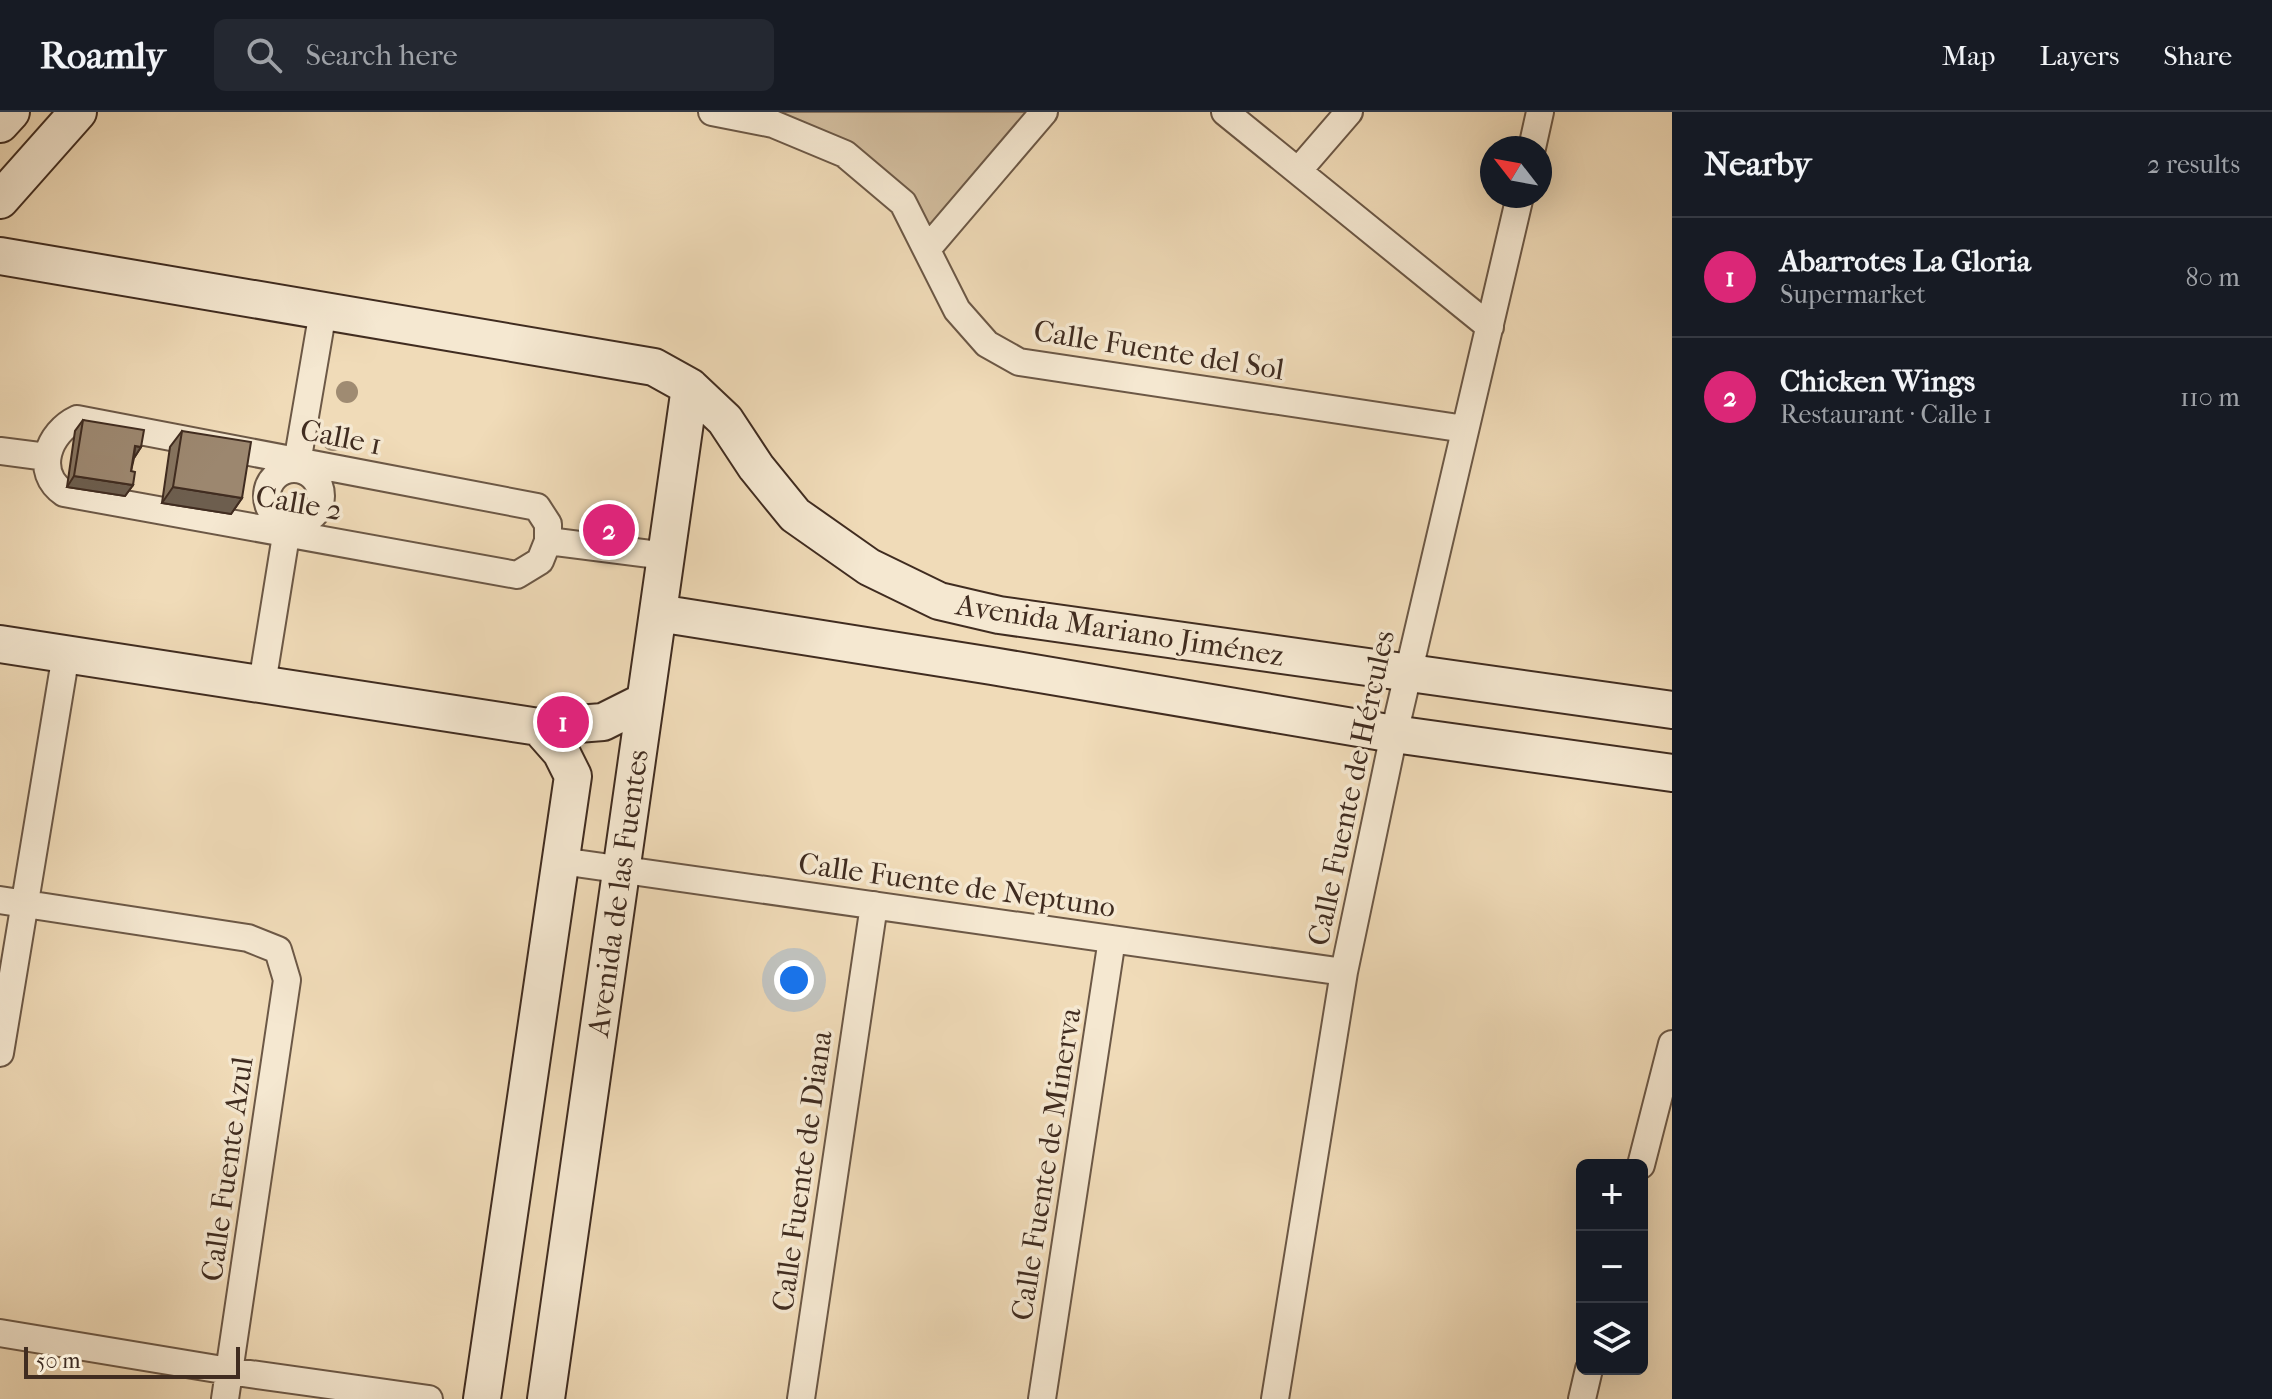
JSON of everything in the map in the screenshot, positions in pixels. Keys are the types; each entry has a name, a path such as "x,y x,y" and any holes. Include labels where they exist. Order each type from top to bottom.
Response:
{"street":[{"path":"0,124 11,112"},
{"path":"0,200 78,112"},
{"name":"Calle Fuente del Sol","path":"712,112 773,124 845,154 903,203 957,310 987,344 1019,362 1465,429"},
{"path":"928,248 1044,112"},
{"path":"1225,112 1490,327"},
{"path":"1298,171 1349,112"},
{"path":"1535,136 1540,112"},
{"name":"Calle Fuente de Hércules","path":"1275,1399 1344,972 1394,734 1517,208"},
{"name":"Avenida Mariano Jiménez","path":"0,249 16,259 654,367 690,387 725,420 756,467 795,515 869,567 939,601 999,615 1672,710"},
{"path":"297,466 323,311"},
{"name":"Avenida de las Fuentes","path":"546,1399 690,387"},
{"name":"Calle 1","path":"47,457 53,437 64,425 77,419 297,466 537,507 548,524 548,541"},
{"path":"0,451 47,457"},
{"name":"Calle 2","path":"47,457 49,474 55,487 64,493 287,528 517,575 540,561 548,541"},
{"path":"287,528 273,514 267,497 268,488 279,474 297,466"},
{"path":"287,528 312,516 321,501 318,483 297,466"},
{"path":"262,684 287,528"},
{"path":"548,541 666,556"},
{"name":"Avenida Mariano Jiménez","path":"658,613 1394,734 1672,773"},
{"path":"992,666 999,615"},
{"path":"0,644 539,727 603,722 645,701"},
{"path":"0,1053 12,902 66,654"},
{"name":"Avenida de las Fuentes","path":"482,1399 573,776 561,752 539,727"},
{"name":"Calle Fuente de Neptuno","path":"561,861 1344,972"},
{"name":"Calle Fuente Azul","path":"12,902 248,938 278,950 287,980 225,1399"},
{"name":"Calle Fuente de Diana","path":"801,1399 874,905"},
{"name":"Calle Fuente de Minerva","path":"1042,1399 1112,939"},
{"path":"1643,1159 1672,1044"},
{"path":"0,1333 229,1371 429,1399"},
{"path":"1582,1399 1588,1375"}],"shaded area":[{"path":"712,112 1044,112 928,248 845,154"}],"building":[{"path":"83,420 144,430 141,447 135,446 131,471 135,472 133,485 74,476"},
{"path":"182,431 251,442 242,498 173,487"}],"place":[{"name":"Chicken Wings","path":"609,530"},
{"name":"Abarrotes La Gloria","path":"563,722"}]}
